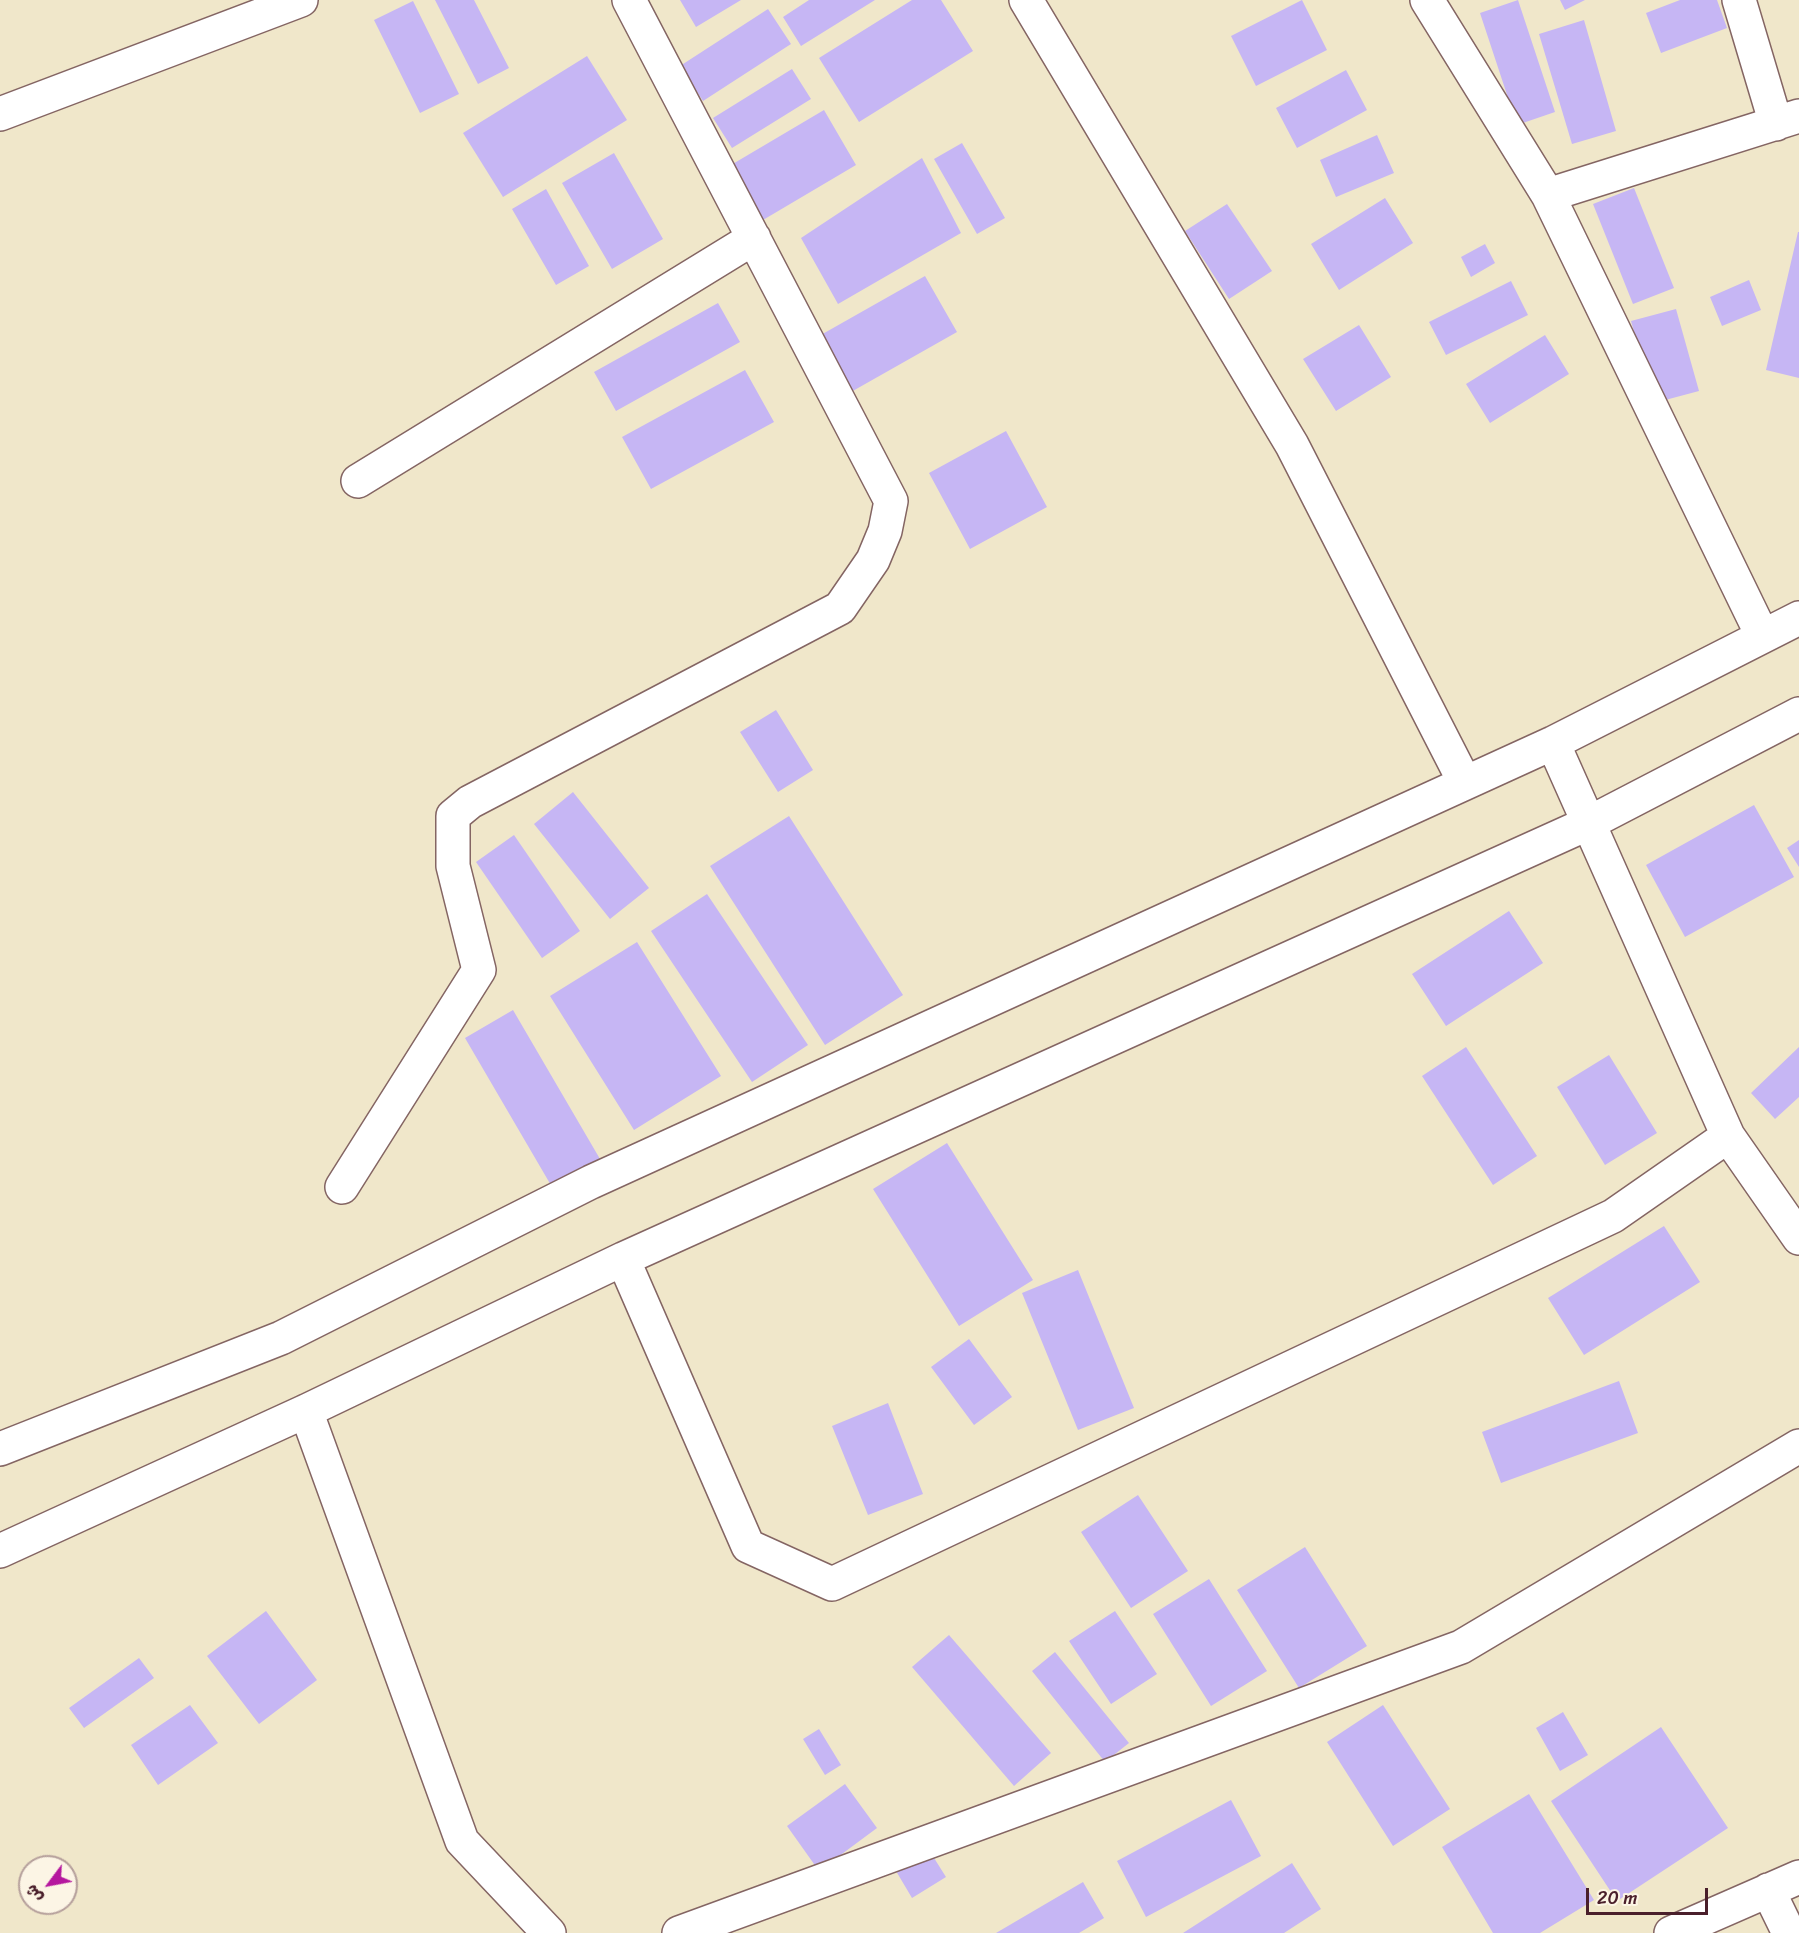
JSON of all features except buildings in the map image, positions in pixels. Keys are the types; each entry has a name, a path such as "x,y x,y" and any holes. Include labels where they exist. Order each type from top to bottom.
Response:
{"street":[{"path":"0,114 301,0"},
{"path":"342,1187 479,970 453,866 453,816 470,801 840,608 873,560 885,531 891,501 629,0"},
{"path":"1026,0 1293,445 1465,783"},
{"path":"1427,0 1548,195 1762,635"},
{"path":"1548,195 1788,120 1739,0"},
{"path":"358,481 754,238"},
{"path":"0,1449 281,1338 591,1182 1553,743 1799,618"},
{"path":"0,1551 306,1411 623,1259 1589,823 1799,714"},
{"path":"1553,743 1728,1136 1799,1238"},
{"path":"623,1259 748,1546 832,1584 1613,1216 1728,1136"},
{"path":"306,1411 462,1841 549,1933"},
{"path":"679,1933 1461,1647 1799,1446"},
{"path":"1671,1933 1799,1877"},
{"path":"1768,1890 1789,1933"}]}
